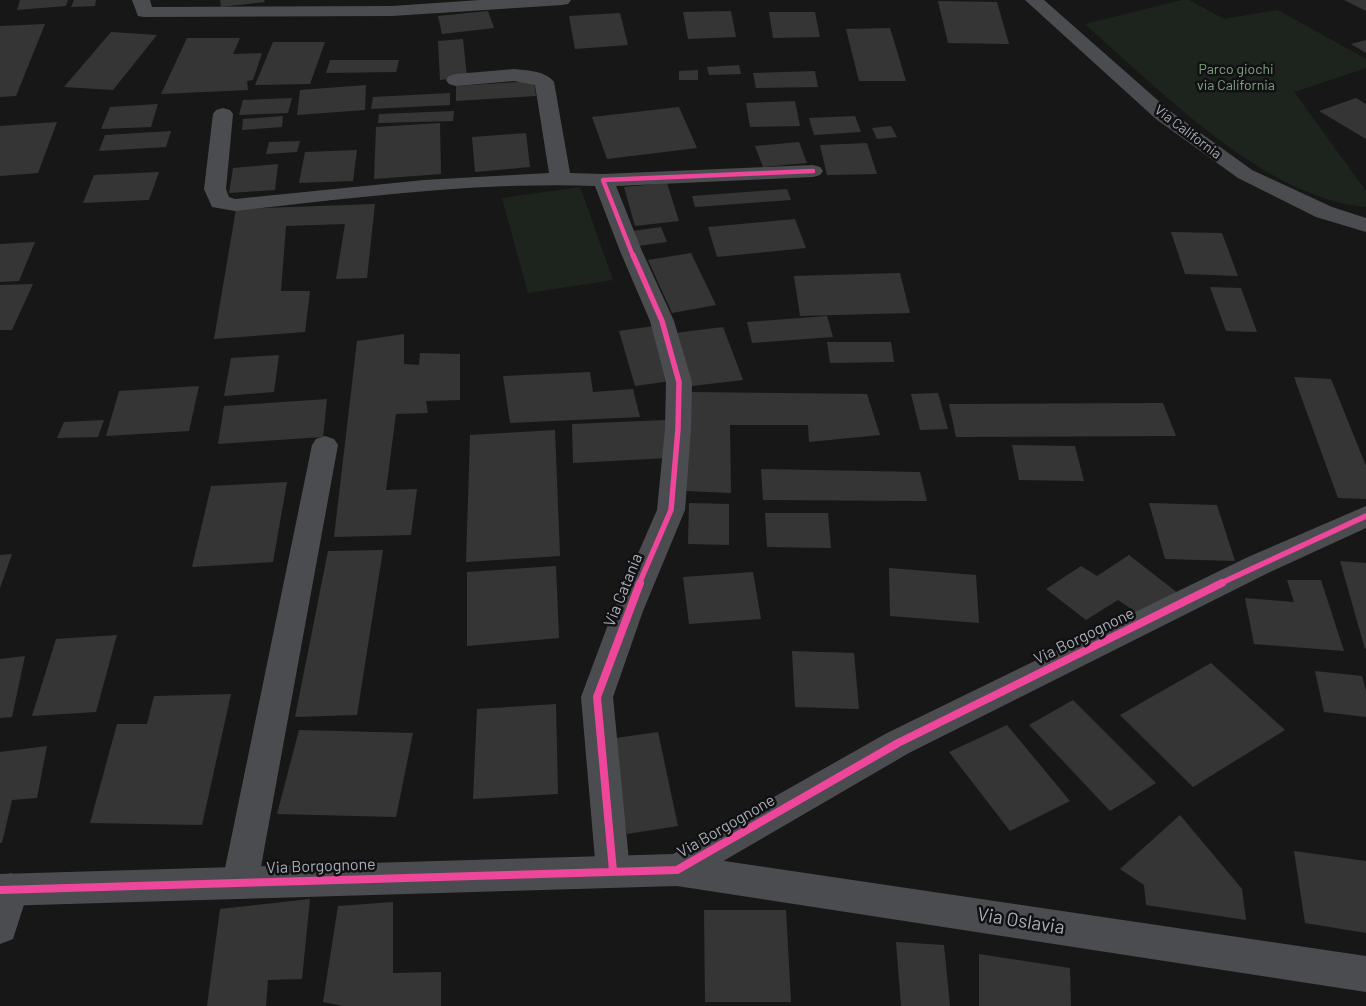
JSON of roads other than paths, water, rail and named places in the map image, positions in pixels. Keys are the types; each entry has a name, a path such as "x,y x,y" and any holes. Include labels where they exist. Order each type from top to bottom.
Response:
{"street":[{"path":"141,0 144,12 392,11 562,0"},
{"name":"Via California","path":"1034,0 1163,115 1245,174 1324,212 1366,226"},
{"path":"456,80 526,76 538,78 544,82 560,178"},
{"path":"223,114 215,189 220,202 235,205 333,194 466,183 560,178 603,180 814,171"},
{"name":"Via Catania","path":"603,180 631,251 662,321 679,382 678,429 671,510 628,611 597,697 613,871"},
{"name":"Via Borgognone","path":"240,883 325,445"},
{"name":"Via Borgognone","path":"5,890 677,870 898,744 1258,565 1366,516"},
{"name":"Via Oslavia","path":"677,870 1366,974"},
{"path":"0,927 5,890"}],"park label":[{"name":"Parco giochi via California","path":"1236,78"}]}
